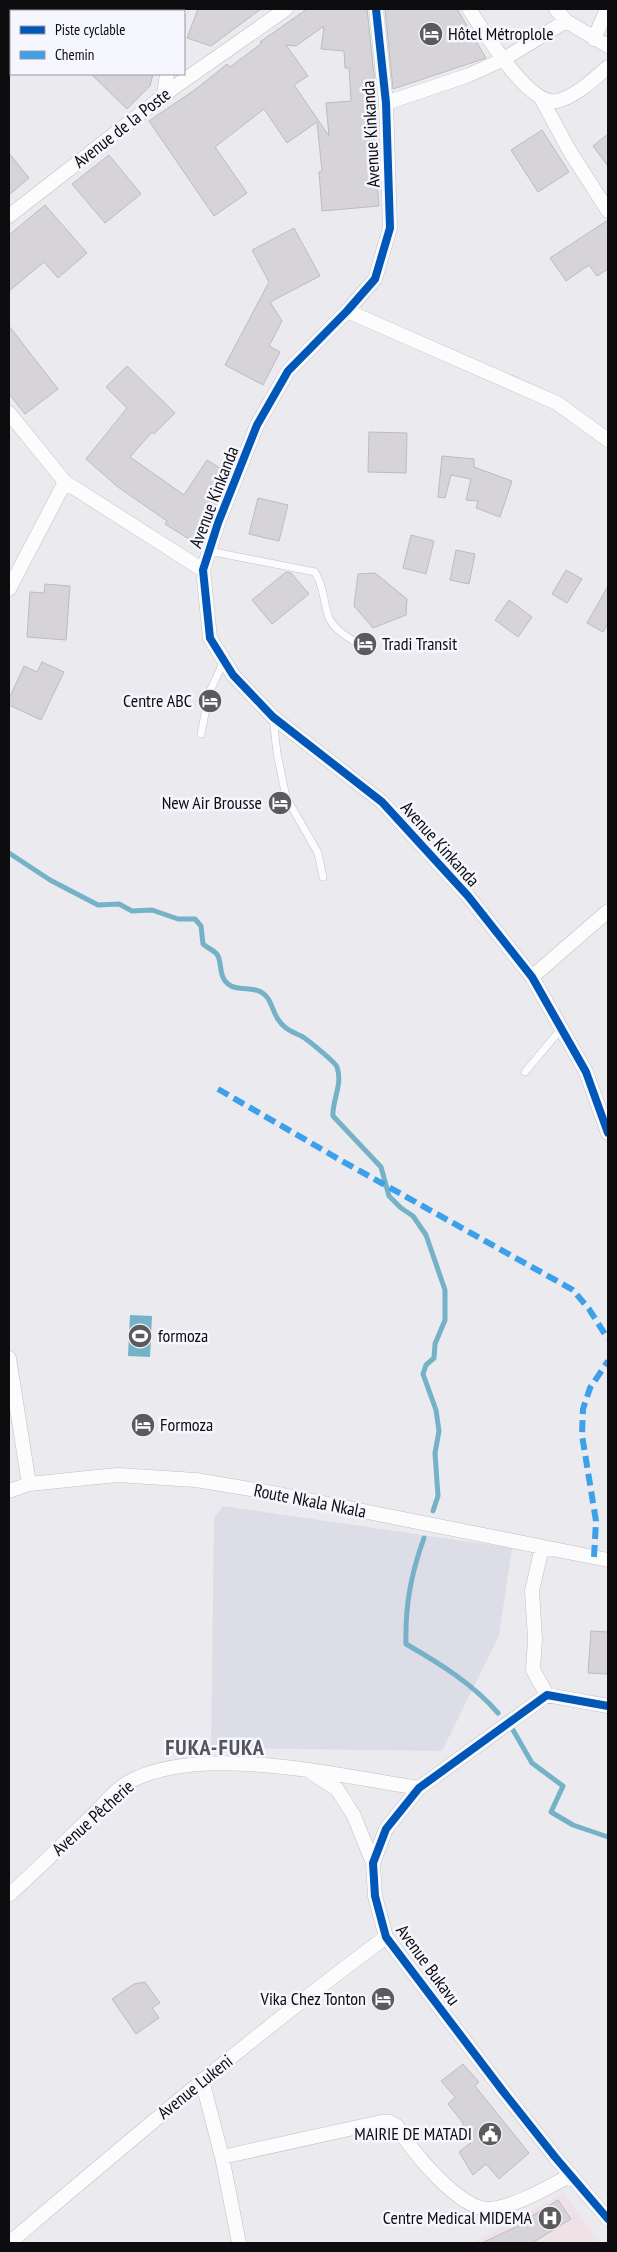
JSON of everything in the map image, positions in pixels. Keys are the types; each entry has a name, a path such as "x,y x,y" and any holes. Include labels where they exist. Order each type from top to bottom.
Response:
{"street":[{"name":"Avenue de la Poste","path":"9,216 164,95 286,9"},
{"name":"Avenue Kinkanda","path":"376,9 386,103 390,228 375,279 347,311 288,371 257,425 208,551 203,570 210,638 233,675 273,717 382,802 468,896 532,977 586,1072 608,1133"},
{"path":"469,9 502,60 542,100 569,150 608,211"},
{"path":"556,9 566,21 608,46"},
{"path":"594,39 607,9"},
{"path":"386,103 469,75 502,60 566,21"},
{"path":"542,100 556,102 608,67"},
{"path":"164,95 167,75"},
{"path":"347,311 557,402 608,440"},
{"path":"9,413 65,482 203,570"},
{"path":"9,589 65,482"},
{"path":"532,977 608,911"},
{"path":"9,1358 29,1484"},
{"name":"Route Nkala Nkala","path":"9,1491 29,1484 117,1475 196,1480 278,1494 608,1560"},
{"path":"542,1547 532,1591 535,1639 532,1670 546,1695 608,1706"},
{"name":"Avenue Bukavu","path":"546,1695 419,1788 386,1829 373,1863 375,1896 386,1937 502,2090 608,2219"},
{"name":"Avenue Pêcherie","path":"9,1895 126,1783 156,1770 194,1763 232,1762 308,1771 419,1788"},
{"path":"308,1771 337,1789 354,1816 373,1863"},
{"name":"Avenue Lukeni","path":"9,2242 202,2080 386,1937"},
{"path":"202,2080 222,2157 239,2243"},
{"path":"222,2157 381,2122 390,2122 397,2126 426,2168 455,2193 479,2208 489,2209 525,2198 571,2176"}],"lane":[{"path":"208,551 315,572 322,585 330,619 347,638 363,646"},
{"path":"201,734 210,693 224,660"},
{"path":"273,717 276,753 286,797 318,853 323,877"},
{"path":"525,1072 562,1028"}],"shaded area":[{"path":"223,1506 512,1548 499,1636 442,1751 211,1748 214,1518"},
{"name":"Centre Medical MIDEMA","path":"564,2193 600,2243 473,2243"}],"water":[{"name":"formoza","path":"130,1315 152,1316 150,1357 128,1356"}],"building":[{"path":"198,9 261,9 211,46 187,38"},
{"path":"307,9 367,9 378,125 373,125 379,206 322,211 319,172 322,171 317,122 287,143 264,109 215,147 247,193 214,216 149,121 196,89 227,64 230,67 262,43 260,42","holes":["324,26 321,49 344,51 345,68 349,68 351,101 326,103 329,136 294,85 308,76 286,45 296,46"]},
{"name":"Hôtel Métroplole","path":"385,9 457,9 486,58 393,89"},
{"path":"92,75 153,75 150,86 127,109"},
{"path":"542,130 569,172 538,192 511,150"},
{"path":"608,134 608,166 593,146"},
{"path":"9,153 29,178 9,195"},
{"path":"109,155 141,194 105,223 72,184"},
{"path":"45,205 87,253 58,278 44,262 9,291 9,235"},
{"path":"608,220 608,269 597,276 589,265 566,281 550,258"},
{"path":"294,228 320,276 270,302 282,321 269,346 280,352 263,385 225,365 269,282 252,250"},
{"path":"9,326 58,389 25,414 9,394"},
{"path":"127,366 175,413 154,434 152,432 130,457 184,495 207,460 228,473 212,515 194,542 165,524 167,521 118,487 86,459 127,408 106,387"},
{"path":"369,432 407,433 406,473 368,472"},
{"path":"442,456 474,459 474,467 512,481 500,517 476,508 478,501 466,500 471,479 451,475 445,498 438,497"},
{"path":"258,498 288,505 279,541 249,534"},
{"path":"411,535 434,541 426,574 403,568"},
{"path":"456,550 475,554 469,584 450,580"},
{"path":"566,570 582,579 567,603 552,594"},
{"path":"286,572 291,573 309,594 272,624 252,600"},
{"path":"375,573 407,599 406,615 373,628 354,606 358,574"},
{"path":"45,584 70,586 66,640 27,637 30,592 44,593"},
{"path":"608,586 608,623 603,632 587,623"},
{"path":"509,600 532,617 518,637 495,620"},
{"path":"42,662 64,672 41,720 9,705 9,699 24,666 37,672"},
{"path":"591,1631 608,1632 608,1674 588,1673"},
{"path":"145,1982 160,2003 152,2008 159,2018 136,2034 112,1999 134,1984"},
{"name":"MAIRIE DE MATADI","path":"463,2064 479,2082 475,2086 529,2153 499,2179 486,2164 473,2175 459,2152 473,2141 460,2127 464,2124 448,2104 455,2097 441,2081"},
{"path":"558,2200 571,2219 532,2243 482,2243 522,2224"}],"waterway":[{"path":"9,853 50,880 98,905 119,904 132,911 152,910 178,919 195,919 201,926 203,944 218,956 225,981 232,986 257,990 265,995 281,1024 311,1043 337,1067 339,1080 333,1116 381,1167 389,1196 401,1208 413,1216 426,1235 445,1290 445,1320 435,1344 434,1358 426,1365 423,1374 436,1410 439,1431 435,1453 438,1496 433,1511"},
{"path":"424,1538 410,1590 406,1644 467,1683 498,1713"},
{"path":"513,1730 532,1763 563,1786 551,1812 573,1825 608,1837"}],"marked path":[{"path":"218,1089 342,1161 573,1290 589,1309 608,1339"},
{"path":"594,1557 596,1521 582,1435 583,1409 590,1388 608,1361"}],"cycle path":[{"path":"376,9 386,103 390,228 375,279 347,311 288,371 257,425 218,523 203,570 210,638 233,675 273,717 382,802 468,896 532,977 586,1072 608,1133"},
{"path":"608,1706 547,1695 419,1788 386,1829 373,1863 375,1896 386,1937 502,2090 555,2157 608,2219"}],"place":[{"name":"Hôtel Métroplole","path":"431,34"},
{"name":"Tradi Transit","path":"365,644"},
{"name":"Centre ABC","path":"210,701"},
{"name":"New Air Brousse","path":"280,803"},
{"name":"formoza","path":"140,1336"},
{"name":"Formoza","path":"143,1425"},
{"name":"Vika Chez Tonton","path":"383,1999"},
{"name":"MAIRIE DE MATADI","path":"490,2134"},
{"name":"Centre Medical MIDEMA","path":"550,2218"}],"district":[{"name":"FUKA-FUKA","path":"215,1747"}]}
